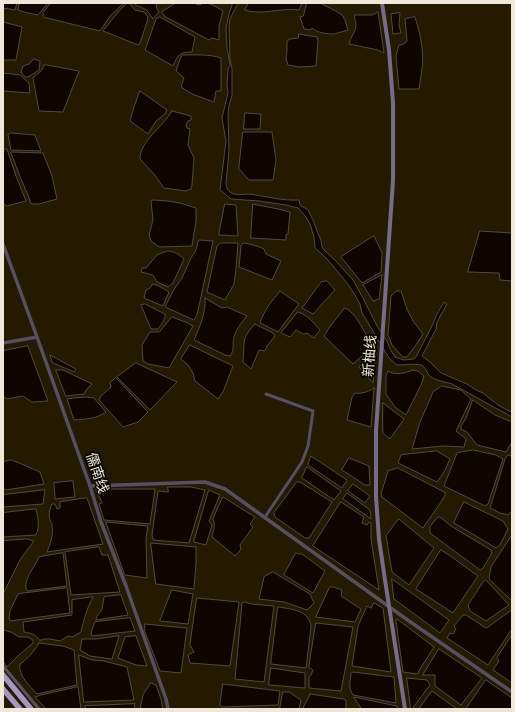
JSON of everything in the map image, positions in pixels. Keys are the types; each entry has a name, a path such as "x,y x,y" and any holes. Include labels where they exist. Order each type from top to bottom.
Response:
{"highway":[{"path":"3,675 31,709"},
{"path":"3,689 20,709"}],"main road":[{"name":"新柚线","path":"382,3 389,50 393,103 393,180 376,431 376,497 389,607 405,709"}],"street":[{"name":"儒南线","path":"3,244 90,486 101,522 126,586 168,709"},
{"path":"3,343 37,337"},
{"path":"265,518 302,462 308,446 313,412 266,394"},
{"path":"90,486 205,482 225,490 389,607 512,692"},
{"path":"3,666 39,709"}],"shaded area":[{"path":"3,3 17,3 15,10 3,8"},
{"path":"20,3 48,3 38,15 18,10"},
{"path":"51,3 124,3 110,16 100,31 43,17 43,13"},
{"path":"127,3 129,3 135,10 144,12 148,17 140,43 138,45 103,31"},
{"path":"134,3 156,3 159,12 153,19 146,10"},
{"path":"176,3 194,3 199,5 208,3 223,11 219,26 219,40 212,38 209,40 164,16 162,12"},
{"path":"233,3 238,3 230,19 229,27 232,96 228,115 229,150 226,184 228,190 237,194 299,200 300,205 308,210 313,220 321,240 322,247 353,280 395,357 404,360 413,359 416,357 444,302 447,304 437,322 436,329 422,356 441,373 467,384 483,393 498,405 512,412 512,417 452,384 433,378 421,365 397,365 389,358 362,313 360,304 347,283 328,260 315,248 314,237 310,224 298,208 259,201 231,199 220,190 226,141 222,118 228,93 228,69 230,65 226,28"},
{"path":"249,3 302,3 299,10 292,9 251,12 245,10"},
{"path":"307,3 320,3 336,11 342,15 348,30 332,34 320,32 312,28 311,30 304,29 300,17 303,16"},
{"path":"378,12 384,53 378,50 349,44 356,28 354,15 372,15"},
{"path":"400,13 399,25 401,33 393,34 391,14"},
{"path":"160,17 195,37 192,52 180,55 176,59 173,66 145,50 156,19"},
{"path":"415,17 423,53 419,89 399,89 396,56 399,45 404,44 407,41 405,19"},
{"path":"3,22 22,27 16,60 3,60"},
{"path":"299,34 317,37 316,66 299,67 288,65 286,58 287,41 298,38"},
{"path":"183,55 207,55 221,58 221,91 216,91 214,102 192,94 181,87 184,78 176,71"},
{"path":"34,59 40,61 39,70 28,77 25,77 21,72 23,66 29,64"},
{"path":"44,65 79,71 63,112 39,111 33,78 42,70"},
{"path":"3,73 20,75 29,83 30,93 3,91"},
{"path":"140,91 167,110 165,114 156,121 148,134 130,121"},
{"path":"172,111 191,116 191,120 186,124 187,128 190,129 188,145 194,158 192,185 191,189 186,191 164,188 154,174 140,159 143,147"},
{"path":"245,113 261,114 260,129 244,129"},
{"path":"243,132 272,132 276,160 273,180 249,180 239,169"},
{"path":"11,133 35,135 41,151 11,150 8,135"},
{"path":"3,149 7,149 26,201 7,206 3,204"},
{"path":"11,152 43,153 52,176 57,199 39,204 31,204"},
{"path":"154,200 180,203 196,208 196,221 192,246 159,247 151,241 149,235 153,220 151,201"},
{"path":"225,204 236,205 238,236 219,235"},
{"path":"253,204 290,212 286,240 251,238"},
{"path":"480,231 512,233 512,281 500,280 499,273 468,272"},
{"path":"374,236 382,253 381,272 362,283 341,257"},
{"path":"199,240 213,241 197,315 194,320 165,307 182,278 196,250"},
{"path":"221,243 238,243 234,284 225,300 207,292 217,246"},
{"path":"245,243 264,249 266,254 281,261 272,280 239,267 241,246"},
{"path":"168,251 177,254 184,259 173,283 168,287 157,282 153,275 141,272 142,268 146,268 157,255"},
{"path":"382,275 379,299 373,301 363,285"},
{"path":"327,281 335,290 313,314 302,308 321,282"},
{"path":"153,284 169,292 163,306 144,298 146,290"},
{"path":"280,291 299,304 278,332 260,323 271,302"},
{"path":"397,291 401,291 413,321 423,334 407,357 403,357 392,345 388,335 391,296"},
{"path":"205,298 222,308 227,307 247,316 235,334 230,356 194,340 204,314"},
{"path":"145,304 165,314 164,320 158,329 151,329 141,305"},
{"path":"345,308 356,317 370,341 363,355 353,364 324,336"},
{"path":"298,312 308,317 320,330 314,338 307,333 303,334 296,330 290,337 281,333"},
{"path":"172,317 193,326 169,368 148,364 143,361 142,345 150,332 159,332"},
{"path":"255,324 273,333 275,336 265,351 259,350 251,369 243,362 244,344 247,334"},
{"path":"190,345 233,366 223,392 218,399 195,381 193,373 188,365 181,359"},
{"path":"28,346 48,401 32,402 23,396 7,399 3,396 3,351"},
{"path":"376,351 373,383 359,367"},
{"path":"50,355 76,369 74,372 53,363"},
{"path":"136,363 177,382 150,410 117,377"},
{"path":"56,370 63,370 92,384 84,394 66,396"},
{"path":"413,370 418,371 424,376 406,415 395,407 386,394 386,376 388,371 397,374"},
{"path":"116,378 148,412 138,422 123,427 99,400 101,396 111,387 110,383"},
{"path":"442,386 461,390 471,399 456,431 466,439 464,447 443,446 412,449 420,422 433,392"},
{"path":"374,388 371,427 347,420 352,397 355,393 369,391"},
{"path":"86,397 94,398 106,412 87,419 74,420 67,399"},
{"path":"473,400 495,415 512,422 512,442 506,452 477,445 467,432 461,429"},
{"path":"383,403 404,419 390,439 383,433"},
{"path":"473,450 496,455 503,459 488,504 485,506 444,486 457,453"},
{"path":"437,451 450,459 437,482 398,463 401,455"},
{"path":"508,455 512,456 512,511 508,515 490,508 505,459"},
{"path":"311,456 347,480 342,488 308,465"},
{"path":"349,458 369,466 370,485 365,485 342,470"},
{"path":"12,460 40,472 44,484 6,490 3,488 3,462"},
{"path":"307,467 341,491 334,500 302,478"},
{"path":"398,468 446,493 423,528 382,497 381,494 388,471"},
{"path":"73,481 75,497 55,499 54,483"},
{"path":"297,482 300,482 332,502 309,538 305,538 275,517 274,513"},
{"path":"353,484 370,496 365,503 348,491"},
{"path":"168,487 191,487 205,490 189,543 153,540 152,535 158,491 168,492"},
{"path":"96,489 155,489 150,524 104,520 99,504 102,503"},
{"path":"45,490 43,504 3,507 3,495"},
{"path":"209,490 220,495 209,521 212,525 206,545 194,542"},
{"path":"347,493 370,510 371,519 343,499"},
{"path":"223,497 255,517 250,524 253,527 240,545 241,549 235,556 212,537 214,526 213,519"},
{"path":"87,498 103,544 47,552 52,532 52,523 49,516 52,504 55,504 57,509 60,508 60,502"},
{"path":"341,502 364,517 362,523 367,525 369,522 371,523 371,539 379,590 313,546"},
{"path":"464,502 503,521 508,529 500,545 496,548 454,523"},
{"path":"36,509 38,525 36,535 3,537 3,513"},
{"path":"438,517 491,550 492,553 483,568 480,570 430,533 430,527"},
{"path":"399,519 434,548 409,585 392,572 386,536"},
{"path":"106,522 148,526 146,538 147,578 125,575"},
{"path":"512,535 512,601 489,579 491,567"},
{"path":"27,539 34,541 20,560 3,594 3,541"},
{"path":"151,543 196,547 194,589 156,584"},
{"path":"99,547 102,555 108,555 120,592 71,595 65,552"},
{"path":"441,550 478,576 453,613 416,589"},
{"path":"63,553 67,586 27,591 26,582 39,557"},
{"path":"296,553 302,554 325,571 313,593 284,575"},
{"path":"273,572 310,594 314,603 307,610 284,602 259,599 264,577"},
{"path":"392,579 449,620 440,633 394,599"},
{"path":"486,580 509,605 486,621 470,611 468,605 483,582"},
{"path":"330,587 342,590 341,596 361,609 355,622 316,617"},
{"path":"67,588 70,613 10,621 10,611 18,594"},
{"path":"172,590 193,594 188,624 160,621"},
{"path":"121,595 128,615 96,620 97,616 102,610 104,597"},
{"path":"93,597 81,632 72,637 68,636 60,641 50,639 39,640 35,635 24,632 23,622 72,615 72,600"},
{"path":"197,598 239,602 230,666 190,663 188,655 194,652 190,645"},
{"path":"245,602 274,606 264,682 235,679 242,603"},
{"path":"374,603 383,608 391,672 352,666 358,626 367,606 371,608"},
{"path":"278,607 299,611 310,621 311,627 306,668 271,664"},
{"path":"512,610 512,629 488,665 447,638 450,633 453,634 456,629 454,626 463,615 466,615 486,628"},
{"path":"130,618 135,631 92,636 91,632 95,622"},
{"path":"397,619 434,647 417,674 403,672 396,621"},
{"path":"316,623 353,627 341,691 309,688 309,677 313,670 309,667"},
{"path":"145,624 187,628 181,673 160,671 145,632"},
{"path":"3,630 11,632 19,637 28,637 33,640 33,643 7,667 3,661"},
{"path":"512,635 512,683 493,670 499,661 497,658"},
{"path":"119,636 112,659 90,656 80,650 82,639"},
{"path":"136,636 147,666 136,665 118,658 125,637"},
{"path":"39,643 63,646 74,650 77,685 37,694 31,688 21,673 20,664 31,655"},
{"path":"439,649 482,678 461,705 435,686 435,675 423,675"},
{"path":"79,655 92,660 104,661 127,667 134,700 84,702"},
{"path":"271,668 305,673 305,688 269,685"},
{"path":"353,672 394,677 396,703 353,695 350,690 350,685 351,674"},
{"path":"407,678 427,680 430,685 412,709 411,709"},
{"path":"486,680 512,698 512,709 466,709"},
{"path":"151,683 156,685 163,709 140,709 143,695"},
{"path":"223,684 280,691 278,705 222,707 220,705"},
{"path":"78,687 81,709 46,709 35,697 41,695"},
{"path":"432,691 457,709 419,709"},
{"path":"283,692 289,692 301,700 299,709 280,709"},
{"path":"310,694 344,699 346,701 346,709 303,709"},
{"path":"354,697 397,706 398,709 362,709"},
{"path":"135,704 134,709 86,709 85,706"}]}
